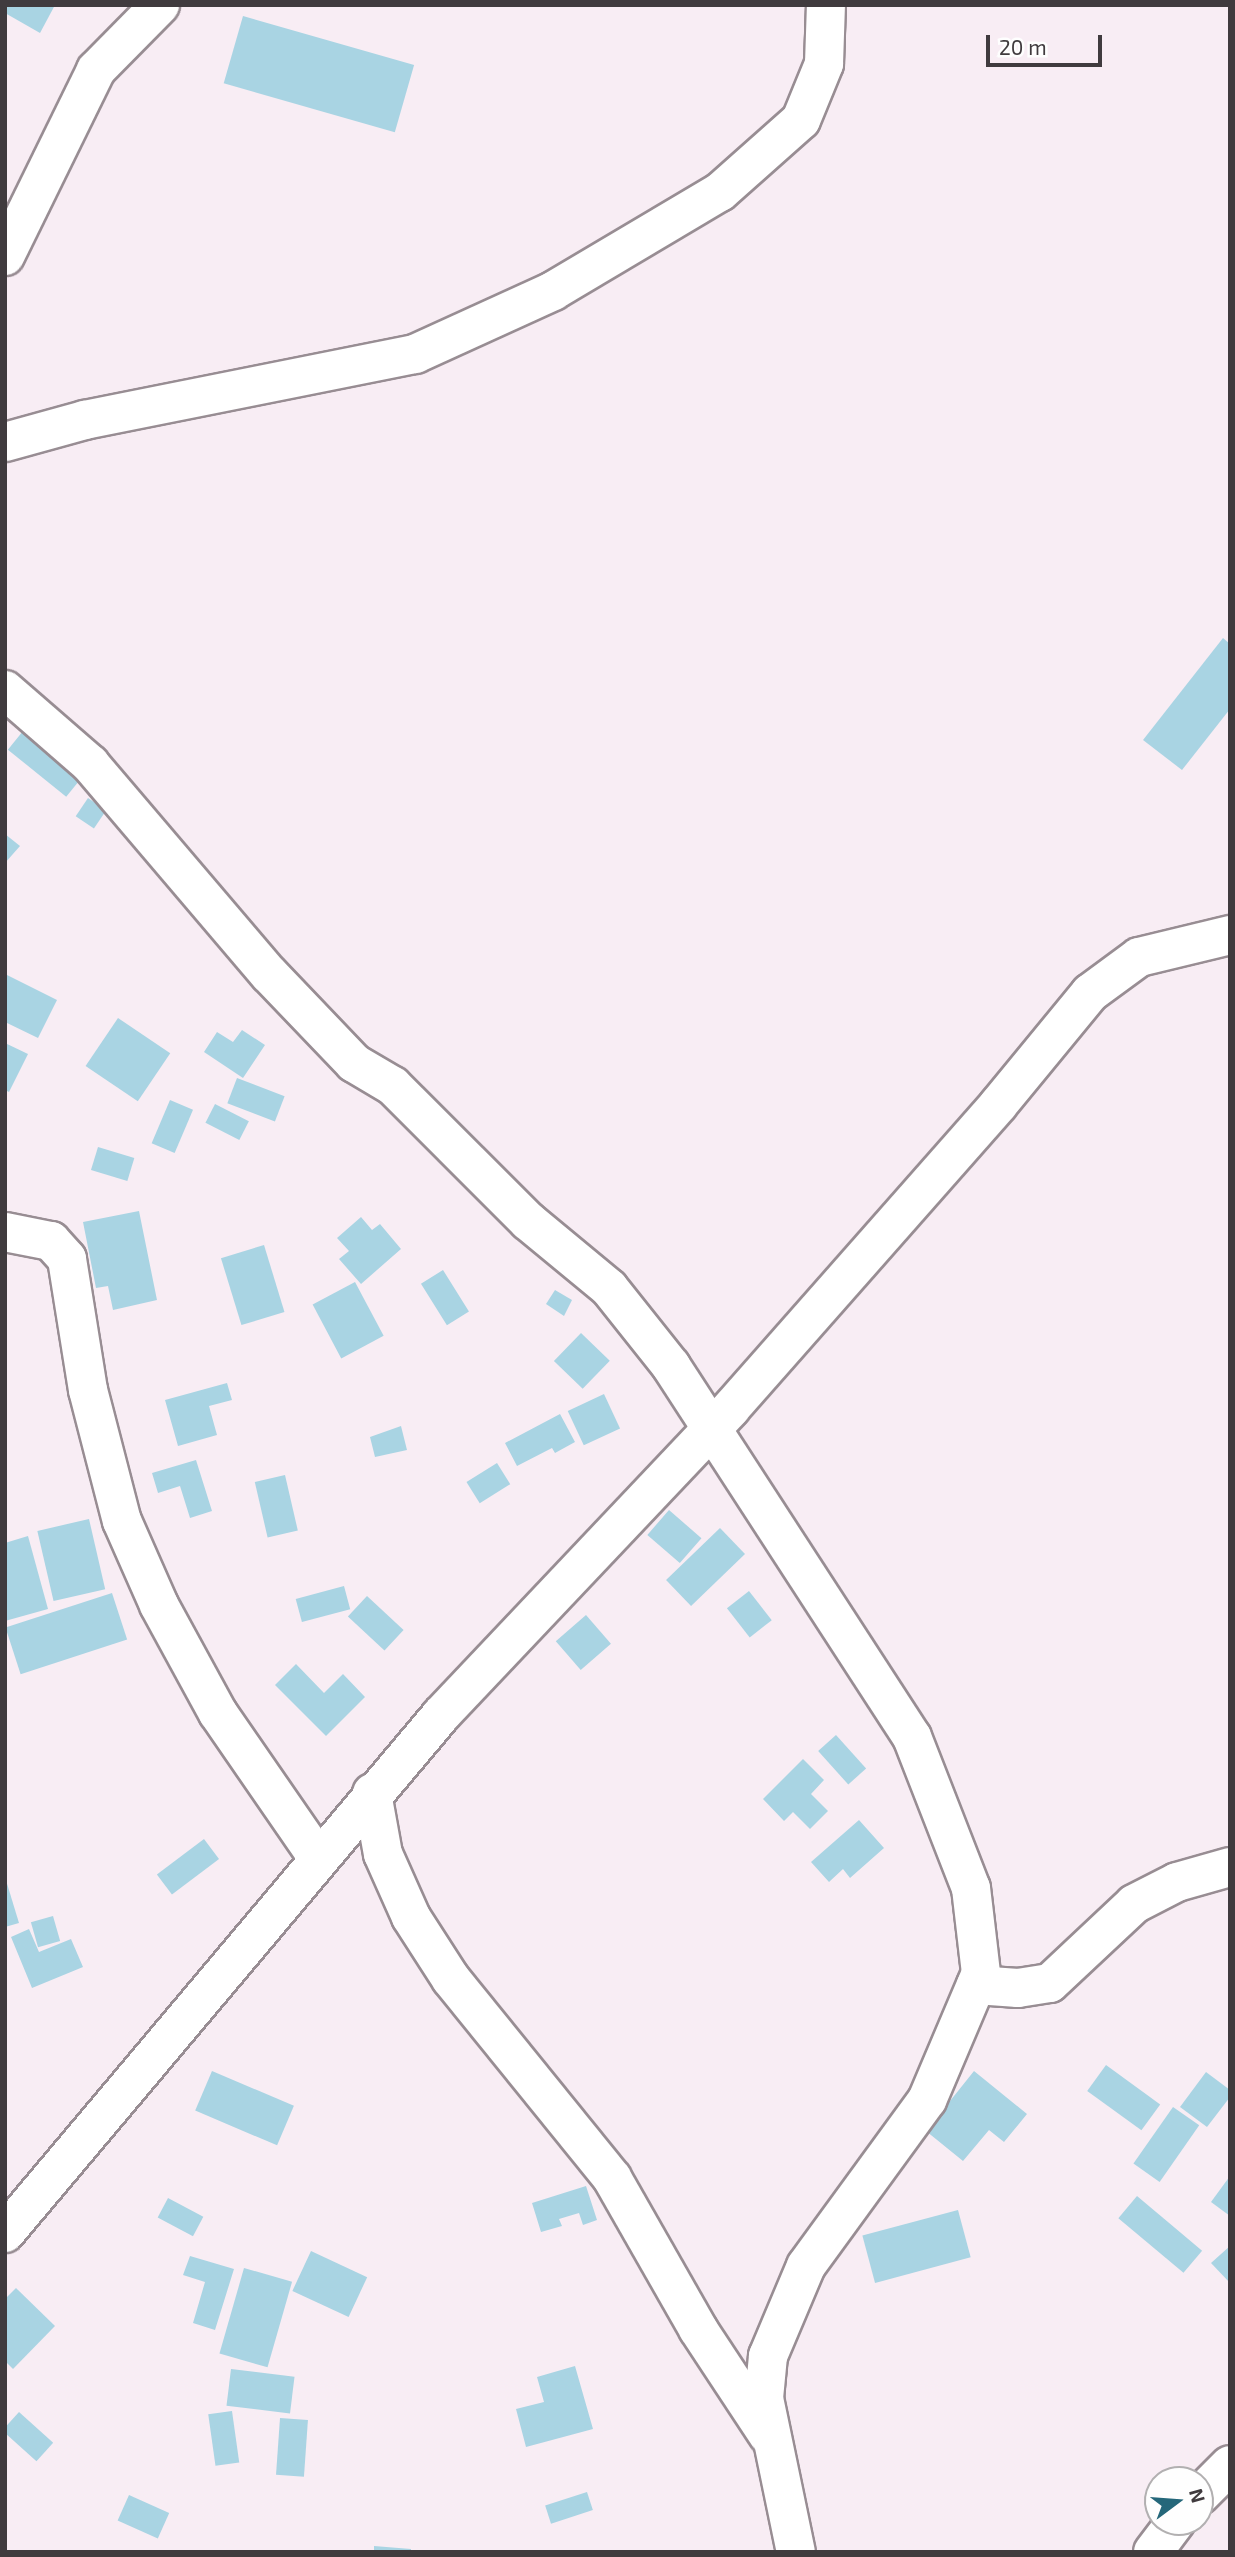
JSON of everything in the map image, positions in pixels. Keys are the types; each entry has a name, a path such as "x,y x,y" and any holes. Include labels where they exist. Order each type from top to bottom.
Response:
{"street":[{"path":"5,256 96,70 160,5"},
{"path":"5,442 85,420 415,354 552,291 720,192 801,120 824,64 826,5"},
{"path":"5,690 90,764 269,974 354,1063 393,1086 528,1221 609,1288 671,1366 912,1737 971,1888 981,1973 926,2100 806,2266 778,2324 768,2356 764,2398 796,2552"},
{"path":"5,2233 372,1793 712,1429 998,1105 1090,993 1139,957 1230,935"},
{"path":"5,1231 51,1241 67,1259 88,1390 122,1521 159,1605 218,1713 318,1858"},
{"path":"372,1793 383,1854 411,1917 451,1979 612,2178 704,2339 773,2441"},
{"path":"976,1985 1018,1988 1050,1983 1134,1904 1177,1882 1230,1867"},
{"path":"1214,2481 1230,2465"},
{"path":"1153,2552 1165,2536"}],"building":[{"path":"5,5 55,5 40,33 5,13"},
{"path":"243,16 414,65 395,132 224,83"},
{"path":"1223,638 1230,644 1230,709 1182,770 1143,740"},
{"path":"23,731 81,778 66,797 8,750"},
{"path":"88,798 106,810 94,829 76,816"},
{"path":"5,834 20,846 5,863"},
{"path":"5,974 57,1000 38,1038 5,1022"},
{"path":"118,1018 170,1053 138,1101 86,1066"},
{"path":"242,1030 265,1045 243,1078 204,1052 217,1032 233,1042"},
{"path":"5,1043 28,1054 9,1092 5,1090"},
{"path":"237,1078 285,1096 275,1121 227,1103"},
{"path":"170,1100 193,1110 175,1153 152,1143"},
{"path":"215,1104 249,1121 239,1140 205,1123"},
{"path":"98,1147 134,1158 127,1181 91,1170"},
{"path":"139,1211 157,1300 113,1310 108,1286 96,1288 83,1222"},
{"path":"361,1217 372,1230 380,1224 401,1249 361,1284 339,1259 349,1251 337,1238"},
{"path":"264,1245 284,1312 241,1325 221,1258"},
{"path":"443,1270 469,1312 447,1325 421,1284"},
{"path":"355,1282 384,1336 341,1358 313,1305"},
{"path":"555,1290 572,1300 564,1316 546,1304"},
{"path":"581,1333 610,1361 583,1389 554,1361"},
{"path":"227,1383 232,1400 209,1406 217,1435 178,1446 165,1400"},
{"path":"604,1394 620,1428 584,1445 568,1411"},
{"path":"560,1414 575,1442 555,1453 552,1448 517,1466 505,1443"},
{"path":"401,1426 407,1450 375,1457 370,1437"},
{"path":"196,1460 212,1511 190,1518 180,1486 158,1493 152,1473"},
{"path":"497,1463 510,1484 480,1503 466,1482"},
{"path":"285,1475 298,1531 268,1538 255,1482"},
{"path":"669,1510 701,1538 680,1563 647,1535"},
{"path":"89,1519 105,1589 54,1601 37,1531"},
{"path":"720,1528 745,1554 691,1606 666,1580"},
{"path":"28,1536 48,1609 5,1621 5,1543"},
{"path":"344,1586 350,1609 302,1622 296,1599"},
{"path":"749,1591 772,1620 750,1637 727,1608"},
{"path":"112,1593 127,1640 21,1674 5,1628"},
{"path":"367,1596 404,1630 384,1651 348,1616"},
{"path":"586,1615 611,1644 581,1670 556,1641"},
{"path":"296,1664 324,1693 343,1674 365,1697 326,1736 275,1685"},
{"path":"836,1735 866,1768 848,1785 818,1751"},
{"path":"803,1759 824,1780 811,1794 828,1811 810,1829 793,1812 784,1821 763,1799"},
{"path":"859,1820 884,1848 850,1878 843,1869 829,1882 811,1862"},
{"path":"204,1839 219,1859 172,1894 157,1875"},
{"path":"5,1877 19,1923 5,1927"},
{"path":"53,1916 60,1941 38,1947 31,1922"},
{"path":"29,1929 39,1952 71,1939 83,1967 32,1988 11,1937"},
{"path":"1106,2065 1160,2104 1141,2130 1087,2091"},
{"path":"212,2071 294,2106 277,2145 195,2111"},
{"path":"974,2071 1027,2114 1004,2142 989,2130 963,2161 926,2131"},
{"path":"1206,2072 1230,2090 1230,2097 1207,2127 1180,2107"},
{"path":"1173,2107 1199,2125 1160,2182 1133,2164"},
{"path":"1230,2176 1230,2216 1211,2202"},
{"path":"586,2186 597,2220 583,2225 579,2213 559,2219 562,2226 541,2232 532,2203"},
{"path":"1137,2196 1202,2251 1183,2273 1118,2218"},
{"path":"168,2198 203,2217 193,2236 158,2217"},
{"path":"958,2210 971,2257 875,2283 862,2236"},
{"path":"1230,2246 1230,2283 1211,2263"},
{"path":"311,2251 367,2277 349,2317 292,2291"},
{"path":"190,2256 234,2269 215,2330 193,2323 205,2282 183,2275"},
{"path":"244,2268 292,2282 268,2367 219,2354"},
{"path":"16,2288 55,2326 13,2369 5,2361 5,2299"},
{"path":"575,2366 593,2429 526,2447 516,2409 544,2402 537,2377"},
{"path":"231,2369 295,2377 290,2414 226,2406"},
{"path":"232,2411 239,2462 215,2466 208,2414"},
{"path":"19,2412 53,2443 36,2461 5,2433 5,2428"},
{"path":"280,2418 308,2420 304,2477 276,2475"},
{"path":"587,2492 593,2510 551,2524 545,2506"},
{"path":"129,2495 169,2513 158,2538 118,2521"},
{"path":"374,2546 411,2549 411,2552 374,2552"}]}
